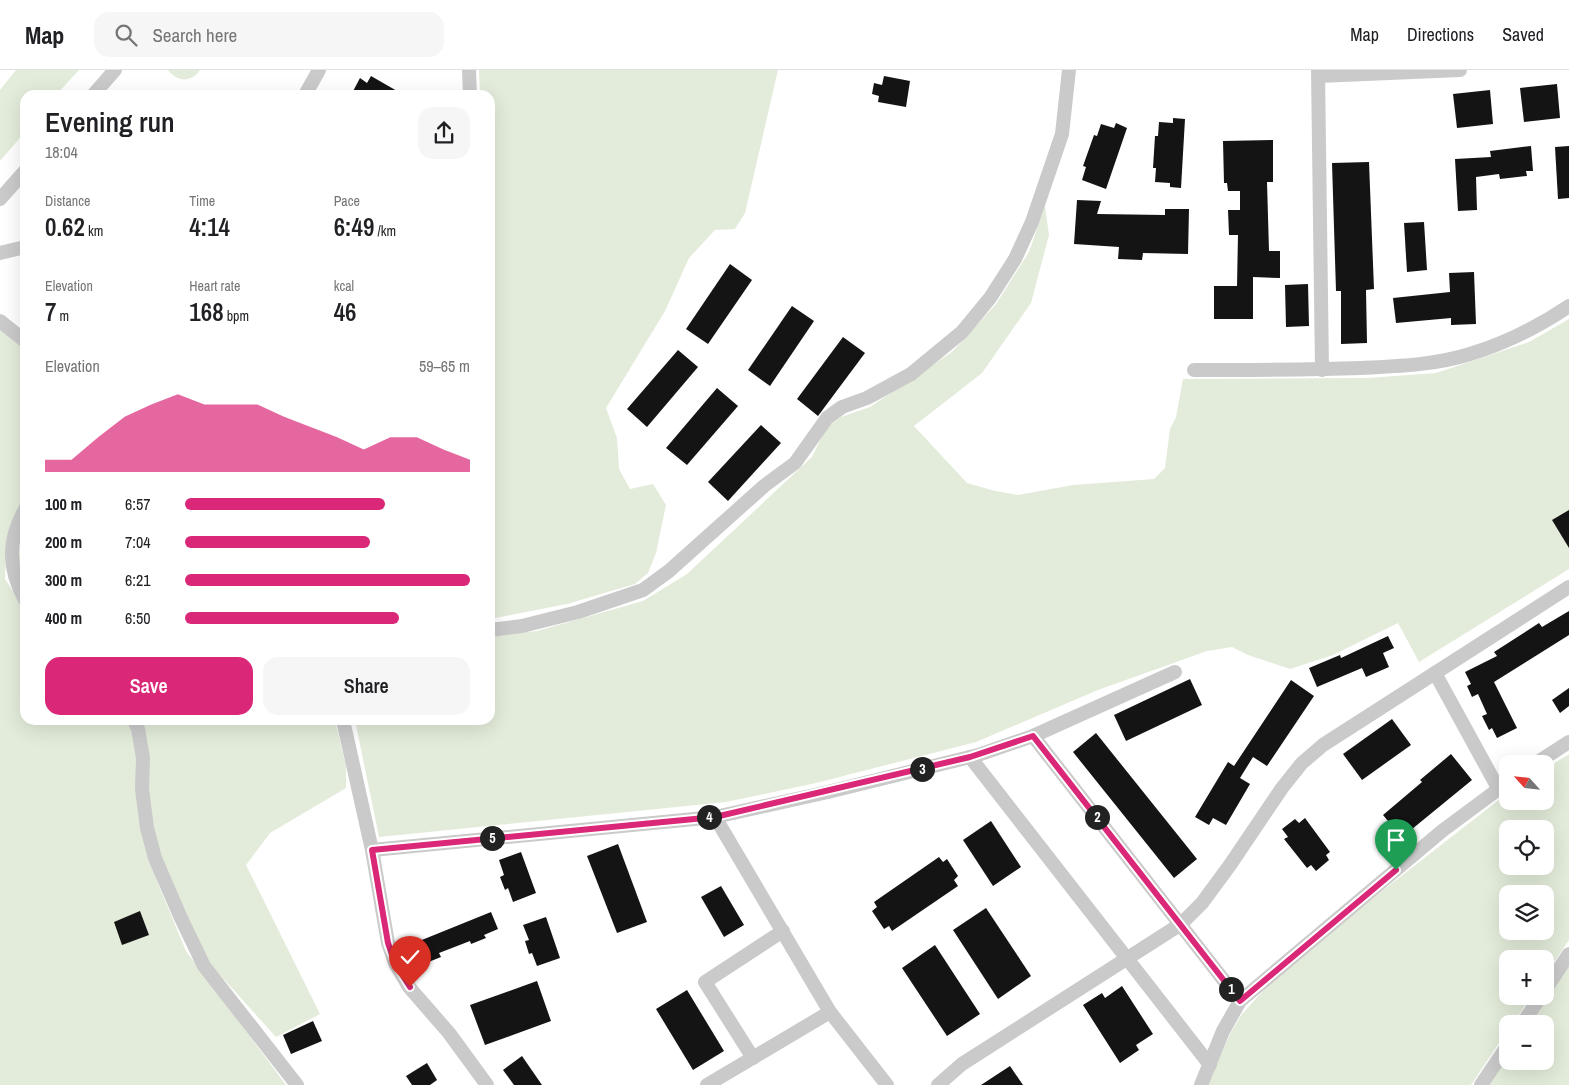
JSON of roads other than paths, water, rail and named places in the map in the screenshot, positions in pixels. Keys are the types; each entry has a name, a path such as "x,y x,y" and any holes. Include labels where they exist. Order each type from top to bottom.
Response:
{"street":[{"path":"97,90 115,70"},
{"path":"308,90 319,70"},
{"path":"469,70 470,90"},
{"path":"495,629 532,624 578,612 643,590 669,571 764,486 795,463 827,418 842,407 867,398 911,374 962,332 990,298 1015,259 1032,222 1062,134 1069,70"},
{"path":"1322,370 1319,73 1460,70"},
{"path":"0,199 20,176"},
{"path":"0,253 20,248"},
{"path":"1194,370 1322,370 1432,363 1469,355 1508,341 1540,325 1569,306"},
{"path":"0,321 20,337"},
{"path":"20,522 12,544 12,564 20,590"},
{"path":"938,1085 962,1064 1181,924 1202,903 1282,788 1302,763 1323,744 1569,587"},
{"path":"372,850 715,817 970,757 1033,736 1175,672"},
{"path":"1435,673 1499,778"},
{"path":"136,725 143,758 142,790 147,828 156,858 180,916 204,966 297,1085"},
{"path":"344,725 372,850 388,943 395,963 410,987 449,1032 487,1085"},
{"path":"1033,736 1240,1001"},
{"path":"1550,755 1569,742"},
{"path":"970,757 1210,1065"},
{"path":"1201,1085 1223,1031 1240,1001 1442,831 1499,788"},
{"path":"715,817 830,1012 887,1085"},
{"path":"752,1058 705,982 782,932"},
{"path":"1554,976 1569,954"},
{"path":"707,1085 830,1012"},
{"path":"1481,1085 1499,1059"}]}
